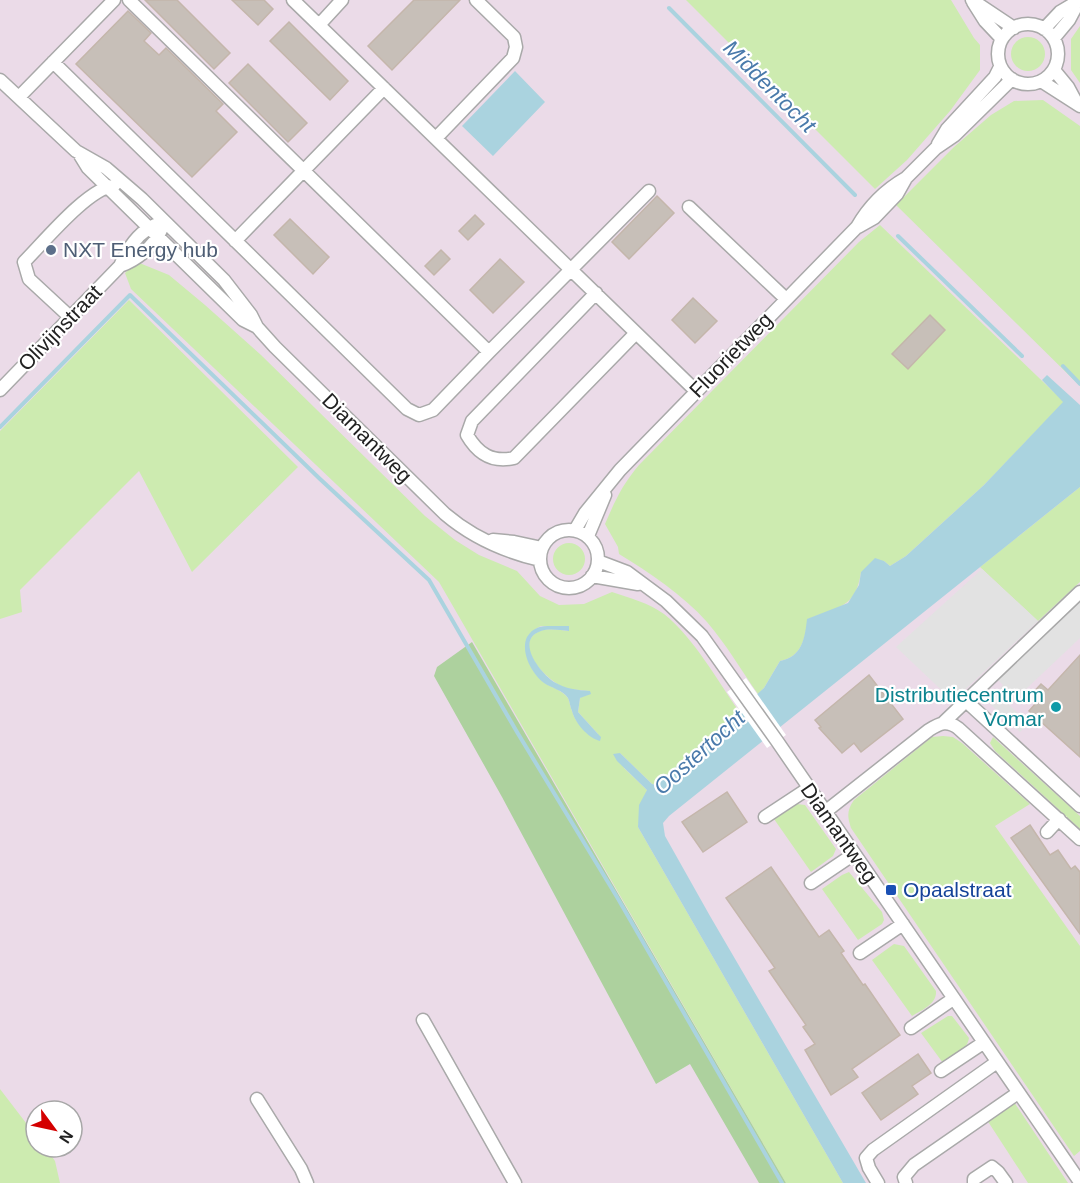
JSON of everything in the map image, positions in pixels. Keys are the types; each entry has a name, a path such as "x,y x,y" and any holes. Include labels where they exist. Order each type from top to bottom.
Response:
{"street":[{"path":"19,98 114,0"},
{"path":"129,0 489,352"},
{"path":"293,0 696,391"},
{"path":"319,25 342,0"},
{"path":"436,138 513,58 516,47 514,37 476,0"},
{"path":"972,0 1014,27"},
{"path":"972,0 985,21 1002,39"},
{"path":"1044,29 1060,12 1079,1"},
{"path":"1054,38 1069,20 1079,1"},
{"path":"1032,24 1044,29 1054,38 1058,54 1054,70 1049,76 1032,84 1022,84 1012,80 1000,67 998,49 1002,39 1014,27 1032,24"},
{"path":"53,62 406,409 419,415 434,410 649,191"},
{"name":"Fluorietweg","path":"936,148 947,129 995,77 1000,67"},
{"path":"1054,70 1078,104"},
{"name":"Diamantweg","path":"0,80 76,151 88,168 243,320 256,327 462,529 485,539 514,542 541,554"},
{"name":"Fluorietweg","path":"575,530 585,513 620,470 696,391 857,227 874,219 897,194 906,178 936,148 955,135 1012,80"},
{"path":"1041,81 1060,95 1078,104"},
{"path":"235,241 384,88"},
{"name":"Diamantweg","path":"76,151 106,168 164,221 224,280 256,327"},
{"path":"70,317 29,279 24,262 86,199 107,186 127,186"},
{"path":"689,207 786,299"},
{"name":"Olivijnstraat","path":"0,390 120,266 132,244 149,227 164,221"},
{"name":"Olivijnstraat","path":"120,266 134,261 158,236 164,221"},
{"path":"596,293 472,421 467,435 475,448 489,457 502,461 514,458 636,333"},
{"name":"Fluorietweg","path":"588,536 608,485"},
{"path":"568,530 575,530 588,536 597,550 598,561 592,576 578,586 561,586 546,577 541,554 550,537 555,533 568,530"},
{"name":"Diamantweg","path":"598,561 627,572 670,604 692,624 777,741 1080,1182"},
{"name":"Diamantweg","path":"592,576 645,586"},
{"path":"825,812 929,730 944,722 1080,592"},
{"path":"966,701 1080,806"},
{"path":"944,722 958,728 1080,839"},
{"path":"765,817 809,788"},
{"path":"1047,832 1059,819"},
{"path":"811,883 854,854"},
{"path":"860,953 903,924"},
{"path":"911,1028 953,999"},
{"path":"423,1020 515,1183"},
{"path":"941,1071 983,1043"},
{"path":"878,1183 866,1158 873,1150 997,1062"},
{"path":"906,1183 904,1178 914,1165 1018,1093"},
{"path":"257,1099 301,1169 307,1183"},
{"path":"974,1183 974,1179 992,1167 1006,1183"}],"shaded area":[{"path":"0,0 1080,0 1080,1183 0,1183"},
{"path":"982,569 1038,621 953,701 896,647"},
{"path":"1080,601 1080,638 1009,705 1029,723 1020,732 988,702 1003,685 997,679"}],"green space":[{"path":"686,0 951,0 980,45 980,70 950,111 907,160 875,189"},
{"path":"1080,26 1080,83 1071,70 1071,39"},
{"path":"1028,37 1040,42 1045,54 1040,66 1028,71 1016,66 1011,54 1016,42"},
{"path":"1043,100 1080,126 1080,386 896,205 954,147 991,115 1014,101"},
{"path":"880,225 1064,402 984,485 906,556 890,566 884,561 861,572 859,584 850,600 837,608 808,619 804,640 798,651 780,661 758,694 707,622 666,585 619,554 618,547 605,524 619,493 639,465 859,242"},
{"path":"137,262 169,275 261,355 425,516 455,540 479,555 517,571 540,596 559,605 584,604 612,592 658,610 686,635 739,711 656,785 652,784 620,753 624,768 647,790 638,827 843,1183 786,1183 439,582 131,289 125,273","holes":["541,626 569,627 568,631 548,629 536,633 530,639 531,655 542,671 557,684 569,689 590,691 580,698 578,712 598,734 585,729 579,723 568,698 541,680 535,674 528,659 526,644 533,631"]},
{"path":"129,300 298,467 192,572 139,471 20,590 22,612 0,619 0,431"},
{"path":"1080,487 1080,582 1038,621 980,567"},
{"path":"569,543 581,547 585,559 581,571 569,575 557,571 553,559 557,547"},
{"path":"472,642 786,1183 759,1183 690,1064 656,1084 502,797 434,676 437,667"},
{"path":"932,737 953,737 962,743 1030,804 995,826 1080,946 1080,1151 1074,1156 851,828 848,813 854,800"},
{"path":"993,737 1080,816 1080,829 995,751 990,743"},
{"path":"797,804 805,805 836,849 833,856 811,872 774,819"},
{"path":"849,872 882,912 884,920 882,924 858,940 822,889"},
{"path":"894,944 904,946 936,991 934,1000 912,1016 872,960"},
{"path":"948,1016 952,1016 969,1038 963,1050 943,1063 921,1033"},
{"path":"0,1089 24,1120 24,1159 54,1159 60,1183 0,1183"},
{"path":"1014,1102 1068,1183 1028,1183 987,1120"}],"water":[{"path":"515,71 545,102 493,156 462,126"},
{"name":"Oostertocht","path":"1047,375 1080,405 1080,487 663,823 665,836 710,916 866,1183 843,1183 638,827 639,805 647,790 617,761 613,754 620,753 652,784 656,785 764,688 780,661 798,651 805,633 807,619 848,603 859,585 861,572 875,558 890,566 906,556 984,485 1063,402 1042,380"},
{"path":"544,626 569,626 569,631 547,630 533,635 530,649 537,665 554,682 567,688 590,691 591,694 580,698 578,712 601,737 600,741 591,737 579,725 566,695 544,683 535,674 526,656 525,643 532,631"}],"pier":[{"path":"746,678 786,735 767,748 727,692"}],"building":[{"path":"145,0 177,0 230,53 214,69"},
{"path":"232,0 264,0 273,9 258,25"},
{"path":"414,0 460,0 392,70 368,46"},
{"path":"128,11 151,33 144,41 159,55 166,48 223,104 216,111 237,132 192,177 76,64"},
{"path":"289,22 348,81 330,100 270,41"},
{"path":"248,64 307,123 288,142 229,83"},
{"path":"657,196 674,213 629,259 612,242"},
{"path":"475,215 484,224 468,240 459,231"},
{"path":"290,219 329,257 313,274 274,235"},
{"path":"441,250 450,259 434,275 425,266"},
{"path":"500,259 524,282 493,313 470,290"},
{"path":"693,298 717,321 695,343 672,320"},
{"path":"930,315 945,330 908,369 892,354"},
{"name":"Distributiecentrum Vomar","path":"1080,655 1080,757 1029,711 1036,703 1029,697 1041,684 1048,690"},
{"path":"869,675 903,719 861,752 854,743 842,753 819,728 821,727 815,720"},
{"path":"727,792 747,822 703,852 682,822"},
{"path":"1030,825 1050,855 1058,850 1071,869 1075,866 1080,872 1080,934 1011,838"},
{"path":"771,867 819,937 829,930 844,951 841,953 900,1035 852,1069 858,1077 831,1095 805,1050 815,1044 803,1027 806,1025 769,971 775,968 726,898"},
{"path":"918,1054 931,1073 912,1086 918,1094 881,1120 862,1093"}],"waterway":[{"name":"Middentocht","path":"669,8 855,195"},
{"name":"Middentocht","path":"898,236 1022,356"},
{"path":"0,427 130,295 320,479 429,580 517,732 617,897 782,1183"},
{"name":"Middentocht","path":"1063,366 1080,384"}],"place":[{"name":"NXT Energy hub","path":"51,250"},
{"name":"Distributiecentrum Vomar","path":"1056,707"},
{"name":"Opaalstraat","path":"891,890"}]}
